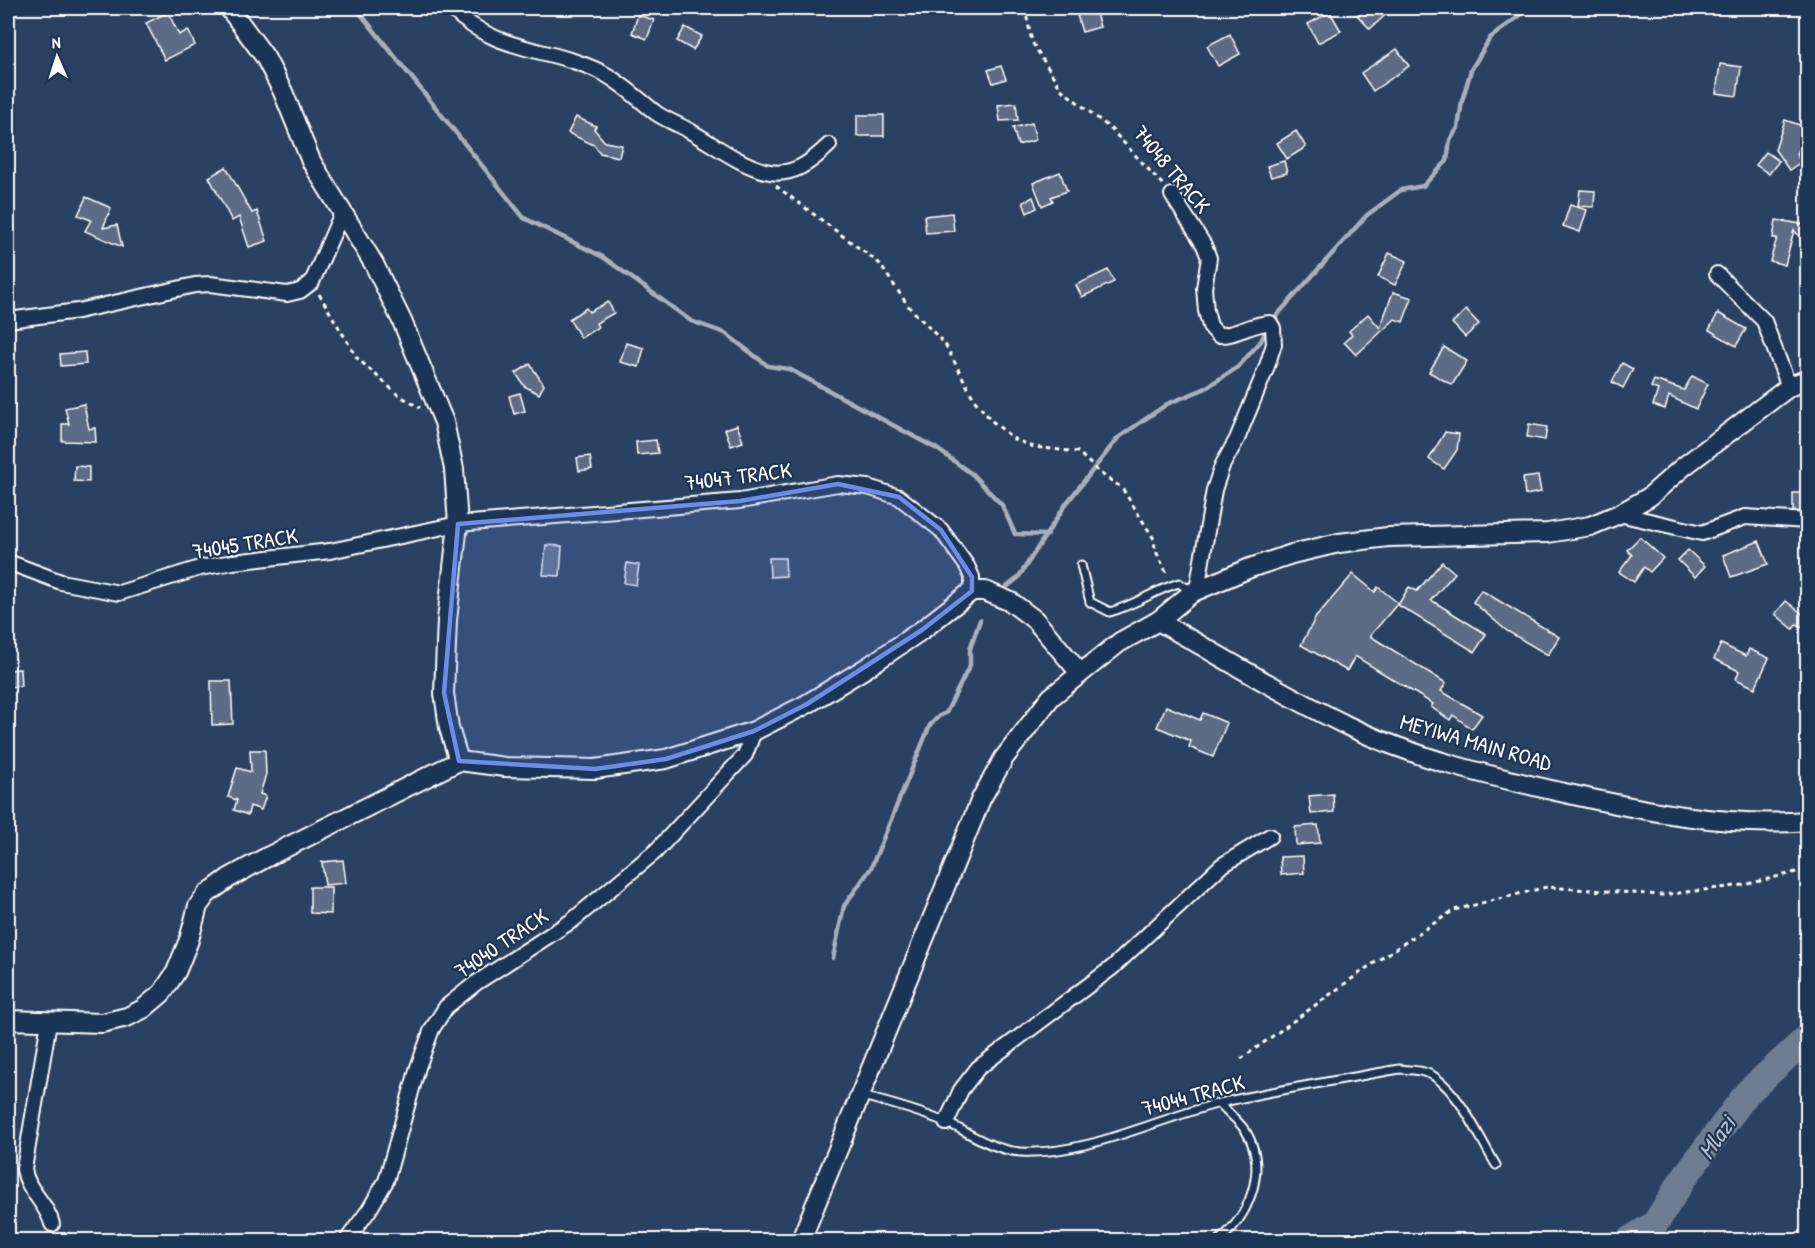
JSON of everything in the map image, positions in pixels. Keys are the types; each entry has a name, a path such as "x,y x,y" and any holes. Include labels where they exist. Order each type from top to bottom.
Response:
{"street":[{"path":"229,8 265,57 283,92 311,161 379,273 444,422 454,469 458,524 447,620 444,693 449,728 459,761"},
{"path":"452,8 477,29 504,44 583,64 602,73 658,114 746,164 765,171 783,173 798,169 829,145"},
{"name":"74048 TRACK","path":"1172,195 1204,245 1209,258 1204,288 1210,326 1218,335 1228,336 1257,323 1270,323 1274,335 1266,369 1219,474 1195,591"},
{"path":"8,320 78,311 195,285 210,284 287,294 300,291 312,282 342,213"},
{"path":"1717,274 1764,321 1789,387"},
{"path":"801,1240 981,799 1004,758 1051,697 1120,642 1158,621 1195,591 1250,568 1292,554 1338,543 1388,537 1548,533 1590,526 1619,514 1648,497 1683,467 1789,387 1808,379"},
{"name":"74047 TRACK","path":"458,524 740,501 838,484 868,487 899,497 941,530 967,566 978,591"},
{"path":"1619,514 1702,533 1745,517 1808,521"},
{"name":"74045 TRACK","path":"8,562 61,582 119,593 200,568 233,561 330,551 458,524"},
{"path":"8,1020 102,1023 127,1017 143,1009 162,993 176,972 189,940 198,906 207,894 229,878 269,856 459,761 505,767 595,769 666,759 754,731 807,704 866,668 978,591 1011,602 1035,621 1080,673"},
{"name":"MEYIWA MAIN ROAD","path":"1158,621 1349,726 1425,757 1517,782 1635,809 1736,820 1808,821"},
{"name":"74040 TRACK","path":"347,1240 386,1181 418,1067 432,1029 446,1007 573,920 648,857 745,755 754,731"},
{"path":"946,1123 961,1090 978,1068 1113,967 1221,866 1270,836"},
{"path":"49,1022 24,1169 26,1181 50,1217 52,1224"}],"lane":[{"path":"1081,565 1090,602 1110,612 1128,607 1161,588 1179,583 1195,591"},
{"name":"74044 TRACK","path":"861,1096 893,1103 1005,1149 1020,1152 1050,1151 1113,1137 1219,1103 1399,1069 1417,1070 1434,1076 1443,1085 1460,1106 1496,1165"},
{"path":"1219,1103 1247,1133 1254,1153 1256,1177 1248,1205 1232,1231 1219,1240"}],"path":[{"name":"74048 TRACK","path":"1025,8 1032,42 1061,89 1111,129 1172,195"},
{"path":"767,179 879,263 909,306 945,344 975,401 992,421 1014,440 1034,447 1078,452 1100,473 1122,488 1154,539 1155,549 1172,585"},
{"path":"312,282 357,358 397,394 444,422"},
{"path":"1241,1059 1368,967 1454,910 1547,887 1662,895 1744,885 1808,869"}],"highlighted area":[{"path":"838,484 899,497 941,530 972,577 972,591 922,630 807,704 754,731 666,759 595,769 459,761 444,693 458,524 740,501"}],"building":[{"path":"1365,8 1393,8 1370,29 1357,15"},
{"path":"1095,10 1100,27 1082,32 1077,15"},
{"path":"168,12 179,35 188,30 195,45 165,60 146,23"},
{"path":"1330,12 1341,31 1318,43 1308,24"},
{"path":"638,15 654,20 647,39 632,33"},
{"path":"685,27 702,36 693,50 677,41"},
{"path":"1230,34 1240,54 1218,66 1207,46"},
{"path":"1397,49 1409,66 1373,91 1361,73"},
{"path":"1720,64 1741,67 1737,96 1716,93"},
{"path":"1001,66 1006,79 993,83 988,70"},
{"path":"1016,103 1018,120 1000,121 998,105"},
{"path":"857,115 884,115 884,136 857,136"},
{"path":"576,117 596,126 594,129 605,142 622,145 619,157 600,153 594,145 568,133"},
{"path":"1785,120 1806,127 1797,155 1801,162 1789,170 1775,150"},
{"path":"1032,123 1036,140 1018,145 1013,128"},
{"path":"1296,131 1306,147 1287,159 1277,143"},
{"path":"1766,152 1779,161 1769,174 1756,165"},
{"path":"1284,161 1287,173 1271,177 1267,166"},
{"path":"226,167 252,213 257,211 267,241 249,247 239,217 232,221 209,177"},
{"path":"1060,172 1067,191 1051,197 1053,201 1042,206 1033,183"},
{"path":"1580,190 1595,191 1594,207 1578,206"},
{"path":"86,197 111,208 103,228 117,225 122,247 85,231 91,220 78,215"},
{"path":"1033,197 1037,208 1027,213 1023,202"},
{"path":"1570,205 1587,210 1580,232 1563,226"},
{"path":"952,213 954,231 926,233 924,216"},
{"path":"1776,220 1808,225 1808,248 1794,230 1785,265 1770,261 1777,238 1773,238"},
{"path":"1389,253 1407,261 1395,285 1378,277"},
{"path":"1108,270 1114,282 1082,297 1076,285"},
{"path":"1393,292 1412,298 1403,322 1395,319 1356,355 1344,342 1352,335 1349,331 1368,314 1380,328"},
{"path":"608,302 614,313 596,323 598,327 581,338 569,319 586,308 589,312"},
{"path":"1466,310 1479,324 1465,337 1452,323"},
{"path":"1718,313 1746,329 1736,346 1709,330"},
{"path":"626,343 644,348 639,367 620,362"},
{"path":"1444,347 1467,361 1452,385 1429,372"},
{"path":"85,352 86,364 61,366 60,354"},
{"path":"1622,363 1633,369 1623,388 1612,382"},
{"path":"530,364 544,385 539,394 524,386 516,373"},
{"path":"1692,376 1708,384 1696,409 1669,396 1665,409 1653,405 1658,390 1651,387 1654,380 1684,390"},
{"path":"520,393 525,411 514,414 509,396"},
{"path":"84,404 89,429 95,428 96,442 62,441 62,424 69,424 65,408"},
{"path":"1529,424 1547,427 1545,440 1527,437"},
{"path":"737,425 743,442 731,446 725,429"},
{"path":"1445,432 1459,434 1457,450 1444,469 1429,459"},
{"path":"656,440 658,453 637,455 636,442"},
{"path":"590,456 592,469 579,471 577,458"},
{"path":"75,466 89,467 89,482 74,481"},
{"path":"1538,476 1541,492 1525,495 1523,478"},
{"path":"1793,493 1804,493 1805,512 1793,511"},
{"path":"1640,537 1663,558 1650,572 1644,567 1634,582 1619,572 1632,555 1627,550"},
{"path":"1759,541 1768,564 1731,577 1723,555"},
{"path":"546,545 562,546 560,576 543,575"},
{"path":"1688,550 1705,566 1695,577 1678,560"},
{"path":"769,558 785,558 786,576 770,577"},
{"path":"1442,562 1455,573 1431,600 1486,634 1475,652 1398,605 1409,587 1417,591"},
{"path":"627,563 639,565 636,585 624,583"},
{"path":"1353,574 1375,592 1378,587 1398,603 1370,636 1446,683 1441,691 1482,715 1472,729 1453,715 1450,720 1431,707 1433,704 1355,656 1347,671 1301,645 1316,617"},
{"path":"1481,590 1559,637 1548,655 1507,631 1473,602"},
{"path":"1786,601 1808,618 1808,631 1797,624 1793,629 1775,614"},
{"path":"1721,644 1746,656 1749,649 1769,658 1755,688 1736,679 1739,671 1714,659"},
{"path":"20,669 21,686 8,687 8,670"},
{"path":"211,681 231,681 233,724 212,725"},
{"path":"1166,706 1200,720 1203,713 1227,723 1213,757 1189,747 1191,741 1157,727"},
{"path":"250,750 265,750 266,774 260,794 266,796 261,810 250,806 248,815 234,810 237,800 228,797 237,768 251,772"},
{"path":"1333,794 1334,812 1311,814 1309,796"},
{"path":"1318,825 1320,843 1296,845 1295,827"},
{"path":"1303,856 1304,873 1281,875 1280,857"},
{"path":"343,860 346,883 325,885 322,862"},
{"path":"310,887 331,887 331,914 310,913"}],"waterway":[{"path":"356,8 524,218 603,257 691,321 725,333 768,366 789,369 937,449 972,474 1002,505 1015,534 1048,535"},
{"path":"1003,590 1018,578 1066,504 1118,438 1167,404 1204,389 1238,367 1261,341 1270,323 1367,215 1401,190 1423,186 1447,161 1450,140 1458,128 1462,101 1471,70 1490,38 1530,8"},
{"path":"833,958 844,906 871,868 930,725 946,713 970,665 970,649 980,620"},
{"name":"Mlazi","path":"1629,1240 1655,1224 1683,1179 1747,1093 1808,1037"}]}
